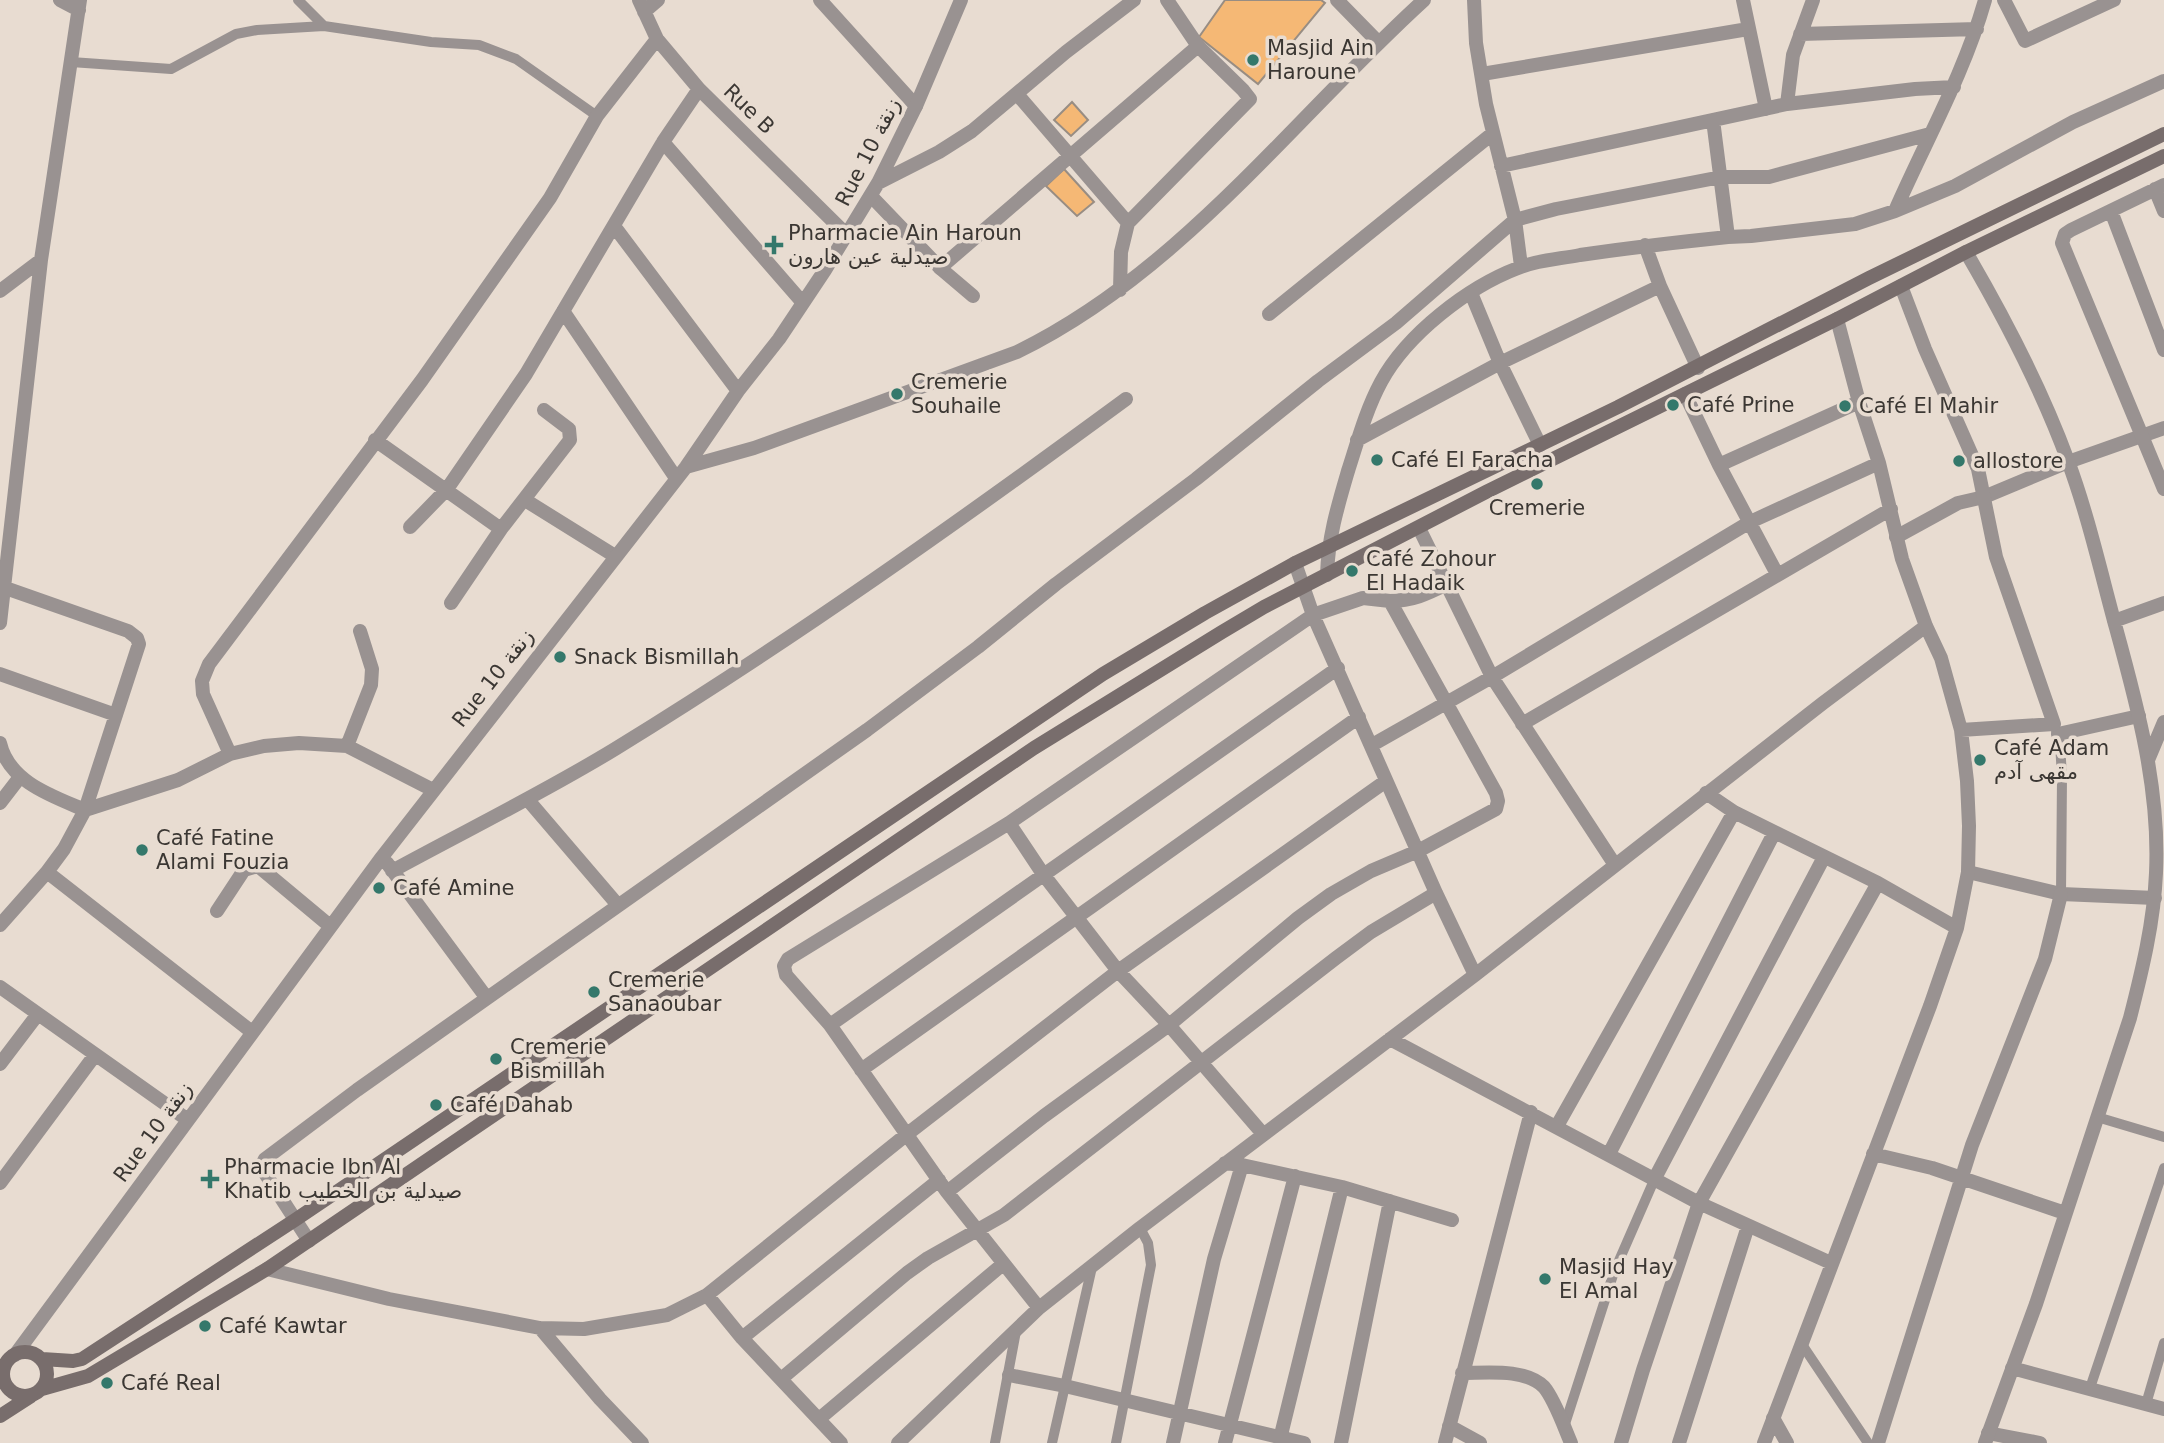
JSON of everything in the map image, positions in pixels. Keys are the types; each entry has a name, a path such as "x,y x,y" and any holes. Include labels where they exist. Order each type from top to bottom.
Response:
{"main road":[{"path":"2164,134 1869,278 1698,368 1295,563 1205,612 1103,674 295,1220 82,1359 74,1362 41,1359 30,1352 15,1355 5,1367 2,1380 10,1391 17,1395 37,1392 88,1376 267,1269 1034,748 1191,650 1303,587 1509,481 2164,156"},
{"path":"0,1416 37,1392 47,1375 41,1359"}],"street":[{"path":"0,623 41,260 80,5 60,0"},
{"path":"642,6 658,0"},
{"path":"820,0 916,106"},
{"name":"Rue 10 زنقة","path":"15,1355 330,926 681,473 803,303 874,190 916,106 961,0"},
{"path":"973,296 940,268 874,190 972,131 1066,52 1134,0"},
{"path":"1120,290 1121,252 1128,223 1250,99 1198,46 1167,0"},
{"path":"1337,0 1378,42"},
{"path":"563,312 681,473 754,448 1017,352 1055,333 1120,290 1194,227 1378,42 1424,0"},
{"path":"1474,0 1476,43 1492,134 1515,220 1521,266"},
{"path":"1743,0 1766,109"},
{"path":"1787,104 1793,55 1813,0"},
{"path":"1895,211 1954,87 1977,29 1985,0"},
{"path":"2004,0 2025,41 2114,0"},
{"name":"Rue B","path":"642,6 657,39 699,89 847,235"},
{"path":"1482,74 1748,29"},
{"path":"1800,34 1977,29"},
{"path":"230,754 203,694 202,681 209,664 422,380 550,198 597,117 657,39"},
{"path":"940,268 1198,46"},
{"path":"1327,575 1328,547 1357,440 1373,399 1393,363 1427,328 1493,279 1521,266 1645,245 1855,224 1955,186 2073,122 2164,81"},
{"path":"1501,166 1787,104 1954,87"},
{"path":"410,527 447,489 526,374 663,142 699,89"},
{"path":"1017,94 1128,223"},
{"path":"1713,120 1728,237"},
{"path":"1269,314 1492,134"},
{"path":"309,1241 261,1167 265,1159 486,997 867,730 978,647 1056,584 1196,479 1318,380 1396,323 1515,220 1556,209 1721,177 1769,177 1930,134"},
{"path":"663,142 803,303"},
{"path":"2164,211 2159,187 2070,230 2063,238 2062,247 2164,489"},
{"path":"2111,211 2164,350"},
{"path":"614,226 738,391"},
{"path":"1645,245 1660,286 1698,368"},
{"path":"1966,252 2044,405 2068,462 2114,621 2138,716 2148,760 2156,828 2159,900 2130,1018 2036,1304 1987,1438 2040,1443"},
{"path":"0,289 41,260"},
{"path":"1357,440 1500,363 1660,286"},
{"path":"1901,286 1925,349 1978,469 1996,557 2056,729"},
{"path":"1471,293 1500,363 1540,445"},
{"path":"1764,1443 1930,1006 1956,928 1968,872 1967,780 1961,730 1941,658 1926,626 1896,537 1879,463 1837,319"},
{"path":"1685,394 1777,574"},
{"path":"392,871 528,800 615,749 771,649 1015,481 1126,399"},
{"path":"1719,465 1860,402"},
{"path":"451,603 501,529 570,440 569,429 544,410"},
{"path":"1896,537 1958,503 1984,497 2068,462 2164,428"},
{"path":"375,440 501,529"},
{"path":"1372,745 1492,677 1750,522 1879,463"},
{"path":"525,500 615,556"},
{"path":"1522,724 1891,509"},
{"path":"1419,528 1492,677 1615,865"},
{"path":"1295,563 1313,615 1475,975"},
{"path":"1039,1308 947,1192 830,1025 786,975 784,966 788,959 1009,823 1313,615 1363,598 1405,601 1447,584"},
{"path":"0,925 64,849 85,810 139,644 137,638 128,631 2,588"},
{"path":"947,1192 1044,1115 1169,1024 1331,894 1371,871 1418,851 1493,811 1497,805 1496,793 1390,601"},
{"path":"2114,621 2164,603"},
{"path":"898,1443 1039,1308 1926,626"},
{"path":"347,746 371,685 372,669 360,631"},
{"path":"830,1025 1338,668"},
{"path":"0,674 116,715"},
{"path":"1961,730 2056,729 2138,716"},
{"path":"861,1070 1359,717"},
{"path":"2148,760 2164,722"},
{"path":"0,743 20,777 41,791 85,810 178,780 230,754 264,746 299,743 347,746 433,790"},
{"path":"0,803 20,777"},
{"path":"267,1269 389,1299 540,1328 584,1329 667,1315 707,1295 906,1135 1118,971 1386,780"},
{"path":"1706,793 1734,812 1878,883 1956,928"},
{"path":"528,800 617,904"},
{"path":"1557,1126 1734,812"},
{"path":"1009,823 1043,874 1118,971 1169,1024 1263,1134"},
{"path":"1609,1154 1774,833"},
{"path":"382,857 486,997"},
{"path":"1655,1178 1824,857"},
{"path":"217,911 244,870 258,866 330,926"},
{"path":"47,872 252,1032"},
{"path":"1968,872 2061,894 2159,900"},
{"path":"1621,1443 1699,1203 1878,883"},
{"path":"781,1379 907,1273 1004,1215 1354,945 1436,892"},
{"path":"1878,1443 1961,1177 2045,959 2061,894"},
{"path":"0,987 188,1120"},
{"path":"0,1064 38,1014"},
{"path":"1390,1039 1699,1203 1831,1263"},
{"path":"0,1183 95,1055"},
{"path":"1445,1443 1531,1112"},
{"path":"1872,1154 1961,1177 2065,1213"},
{"path":"1225,1163 1342,1187 1452,1220"},
{"path":"1172,1443 1214,1259 1242,1165"},
{"path":"1225,1443 1296,1176"},
{"path":"743,1338 939,1180"},
{"path":"1279,1440 1342,1187"},
{"path":"1341,1443 1390,1201"},
{"path":"1679,1443 1748,1226"},
{"path":"819,1419 1003,1264"},
{"path":"707,1295 743,1338 841,1443"},
{"path":"540,1328 600,1399 642,1443"},
{"path":"2012,1368 2164,1409"},
{"path":"1462,1373 1513,1375 1544,1387 1571,1443"},
{"path":"1009,1375 1179,1413 1279,1440 1304,1443"},
{"path":"1773,1418 1787,1443"},
{"path":"1449,1426 1480,1443"}],"lane":[{"path":"298,0 324,26"},
{"path":"71,62 171,69 236,34 324,26 431,42 479,45 516,59 597,117"},
{"path":"2056,729 2062,777 2061,894"},
{"path":"2097,1117 2164,1137"},
{"path":"2090,1388 2164,1168"},
{"path":"1564,1427 1614,1272 1655,1178"},
{"path":"1116,1443 1151,1265 1149,1243 1140,1228"},
{"path":"1052,1443 1092,1267"},
{"path":"995,1443 1016,1331"},
{"path":"1801,1343 1868,1443"},
{"path":"2146,1404 2164,1343"}],"building":[{"name":"Masjid Ain Haroune","path":"1225,0 1321,0 1325,3 1258,84 1199,37"},
{"path":"1072,102 1088,120 1071,136 1054,120"},
{"path":"1064,169 1094,202 1077,216 1046,186"}],"place":[{"name":"Masjid Ain Haroune","path":"1253,60"},
{"name":"Pharmacie Ain Haroun صيدلية عين هارون","path":"774,245"},
{"name":"Cremerie Souhaile","path":"897,394"},
{"name":"Café Prine","path":"1673,405"},
{"name":"Café El Mahir","path":"1845,406"},
{"name":"Café El Faracha","path":"1377,460"},
{"name":"allostore","path":"1959,461"},
{"name":"Cremerie","path":"1537,484"},
{"name":"Café Zohour El Hadaik","path":"1352,571"},
{"name":"Snack Bismillah","path":"560,657"},
{"name":"Café Adam مقهى آدم","path":"1980,760"},
{"name":"Café Fatine Alami Fouzia","path":"142,850"},
{"name":"Café Amine","path":"379,888"},
{"name":"Cremerie Sanaoubar","path":"594,992"},
{"name":"Cremerie Bismillah","path":"496,1059"},
{"name":"Café Dahab","path":"436,1105"},
{"name":"Pharmacie Ibn Al Khatib صيدلية بن الخطيب","path":"210,1179"},
{"name":"Masjid Hay El Amal","path":"1545,1279"},
{"name":"Café Kawtar","path":"205,1326"},
{"name":"Café Real","path":"107,1383"}]}
